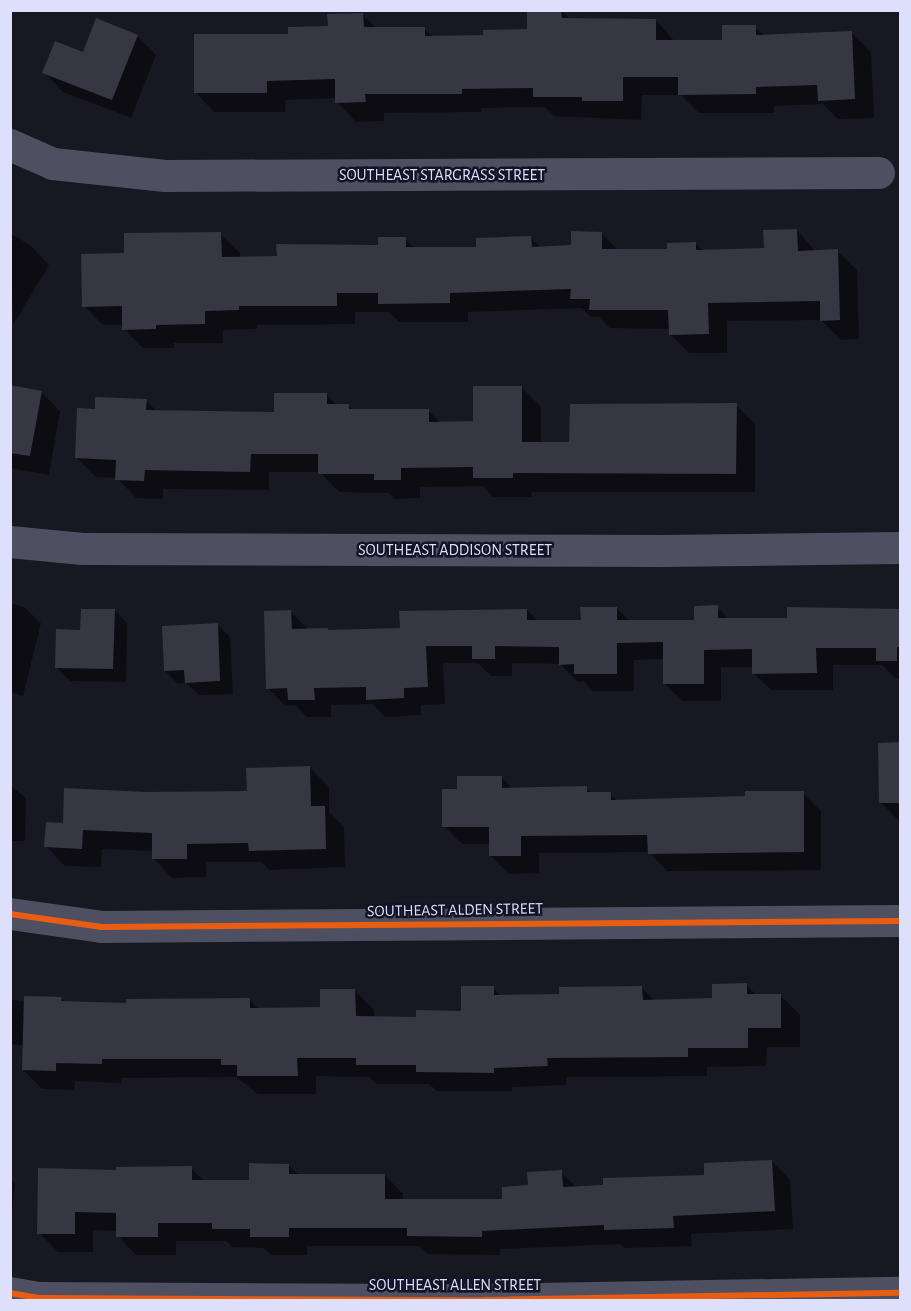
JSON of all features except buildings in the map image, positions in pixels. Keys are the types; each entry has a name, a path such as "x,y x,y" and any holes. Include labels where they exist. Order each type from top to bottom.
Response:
{"street":[{"name":"SOUTHEAST STARGRASS STREET","path":"10,145 53,164 165,176 879,173"},
{"name":"SOUTHEAST ADDISON STREET","path":"10,542 82,549 900,548"},
{"name":"SOUTHEAST ALDEN STREET","path":"10,914 102,927 900,921"},
{"name":"SOUTHEAST ALLEN STREET","path":"10,1293 39,1298 484,1300 900,1293"}],"cycle path":[{"path":"10,914 102,927 900,921"},
{"path":"10,1293 39,1298 484,1300 900,1293"}]}
